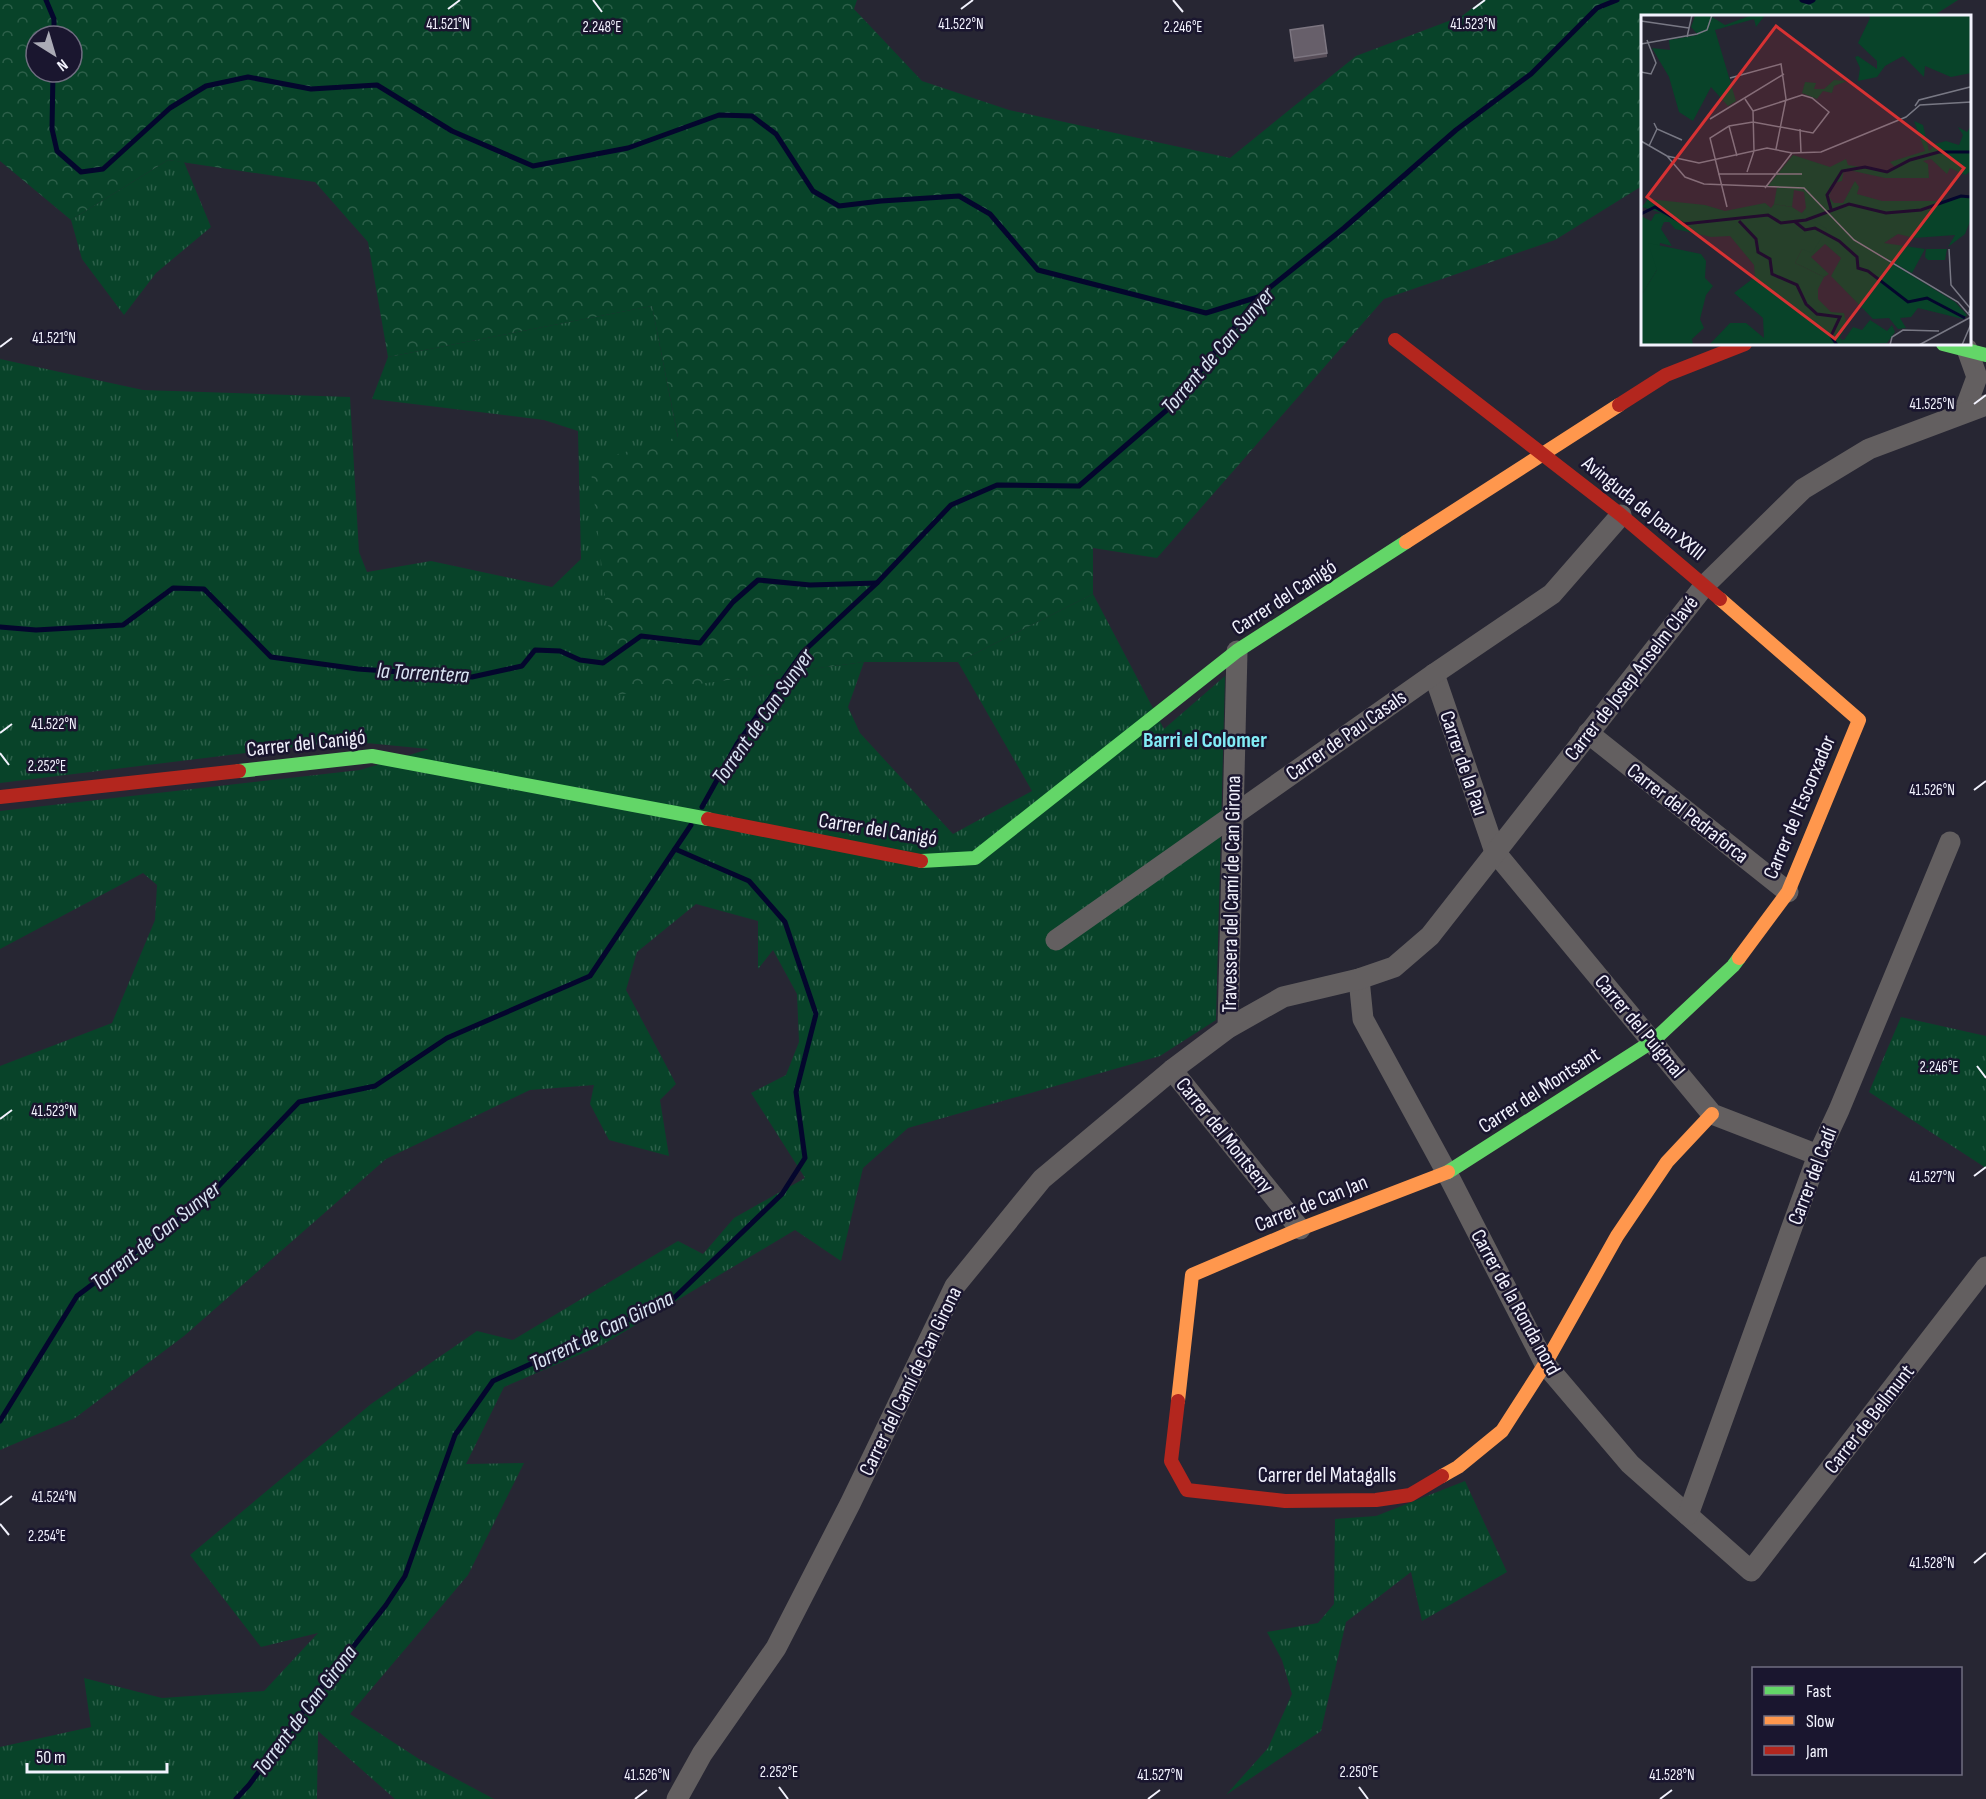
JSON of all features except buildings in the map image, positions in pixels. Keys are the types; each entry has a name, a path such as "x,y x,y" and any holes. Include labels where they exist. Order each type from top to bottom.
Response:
{"street":[{"name":"Avinguda de Joan XXIII","path":"1395,340 1621,515 1859,720"},
{"name":"Carrer del Canigó","path":"0,797 372,756 925,862 975,858 1237,651 1666,375 1742,345"},
{"path":"1947,345 1977,352 1977,404"},
{"name":"Carrer de Josep Anselm Clavé","path":"1359,979 1394,967 1430,936 1705,585 1803,489 1869,449 1977,404 1986,388"},
{"name":"Carrer de Pau Casals","path":"1056,940 1434,674 1552,594 1621,515"},
{"name":"Travessera del Camí de Can Girona","path":"1228,1028 1237,651"},
{"name":"Carrer de la Pau","path":"1434,674 1495,852"},
{"name":"Carrer de l'Escorxador","path":"1653,1041 1733,966 1788,892 1859,720"},
{"name":"Carrer del Pedraforca","path":"1588,733 1788,892"},
{"name":"Carrer del Cadí","path":"1688,1515 1818,1155 1839,1110 1950,842"},
{"name":"Carrer del Puigmal","path":"1495,852 1712,1114 1818,1155"},
{"name":"Carrer del Camí de Can Girona","path":"677,1799 702,1754 776,1648 850,1504 955,1286 1042,1179 1172,1070 1228,1028 1283,997 1359,979"},
{"name":"Carrer de la Ronda nord","path":"1359,979 1363,1019 1447,1173 1545,1364 1630,1464 1752,1571"},
{"name":"Carrer del Montsant","path":"1447,1173 1653,1041"},
{"name":"Carrer del Montseny","path":"1172,1070 1300,1229"},
{"name":"Carrer del Matagalls","path":"1192,1275 1172,1461 1187,1490 1285,1500 1376,1500 1410,1495 1458,1467 1502,1431 1545,1364 1617,1236 1667,1162 1712,1114"},
{"name":"Carrer de Can Jan","path":"1192,1275 1300,1229 1447,1173"},
{"name":"Carrer de Bellmunt","path":"1752,1571 1986,1268"}],"green space":[{"path":"0,0 857,0 854,9 922,81 1009,110 1230,158 1356,56 1462,16 1483,0 1958,0 1935,15 1641,15 1641,187 1555,240 1384,299 1157,558 1093,548 1093,594 958,662 864,662 616,695 590,462 678,437 652,306 388,357 368,242 315,182 168,160 71,220 0,161"},
{"path":"168,160 184,162 211,227 156,273 124,315 82,259 71,220"},
{"path":"652,306 678,438 616,694 864,662 848,707 860,733 953,834 1032,791 958,662 1093,594 1164,729 1225,676 1216,1020 1160,1056 908,1128 863,1168 841,1261 795,1230 602,1345 504,1387 466,1464 524,1463 468,1575 350,1714 419,1759 494,1799 395,1799 318,1731 317,1799 0,1799 0,1747 91,1727 84,1678 162,1698 264,1691 318,1633 261,1647 190,1555 371,1404 477,1331 513,1340 678,1241 703,1254 734,1218 805,1178 751,1093 786,1075 799,1042 797,994 773,950 758,969 758,921 696,904 637,952 626,990 676,1084 660,1100 669,1156 609,1140 590,1104 594,1085 530,1090 386,1159 184,1336 75,1418 0,1450 0,1066 112,1023 155,920 157,885 143,873 0,949 0,811 360,770 429,749 345,741 0,783 0,359 143,390 350,397 359,552 367,572 431,561 552,587 581,559 578,431 544,420 372,399 388,357"},
{"path":"1901,1017 1986,1036 1986,1168 1869,1092"},
{"path":"1465,1481 1507,1572 1422,1621 1411,1572 1346,1622 1321,1731 1226,1795 1268,1748 1292,1694 1282,1660 1267,1632 1318,1623 1334,1604 1335,1519 1376,1516"}],"waterway":[{"path":"46,0 54,24"},
{"name":"Torrent de Can Sunyer","path":"702,807 737,744 803,652 877,583 951,505 997,485 1079,486 1176,402 1258,297 1344,228 1456,130 1531,74 1597,8 1617,0"},
{"name":"Torrent de Can Sunyer","path":"1802,0 1809,2 1813,0"},
{"path":"53,84 52,129 57,151 81,172 103,169 170,108 206,86 248,77 311,89 377,85 452,131 533,166 628,148 719,115 752,116 776,134 813,191 839,206 959,196 990,214 1038,270 1206,313 1258,297"},
{"name":"la Torrentera","path":"0,627 36,630 123,625 173,588 204,589 271,657 358,669 472,677 522,666 535,650 560,651 580,660 603,663 641,636 700,643 733,602 758,580 810,585 877,583"},
{"name":"Torrent de Can Sunyer","path":"0,1421 77,1296 209,1196 299,1102 375,1086 447,1038 590,976 691,825"},
{"name":"Torrent de Can Girona","path":"236,1799 386,1605 405,1576 455,1435 493,1381 672,1300 782,1194 805,1158 796,1092 816,1014 785,922 749,881 675,849"}],"traffic: fast":[{"path":"1947,345 1986,355"},
{"path":"921,861 975,858 1237,651 1406,542"},
{"path":"239,771 372,756 708,819"},
{"path":"1448,1172 1653,1041 1739,958"}],"traffic: slow":[{"path":"1406,542 1619,405"},
{"path":"1720,599 1859,720 1788,892 1739,958"},
{"path":"1442,1476 1458,1467 1502,1431 1545,1364 1617,1236 1667,1162 1712,1114"},
{"path":"1178,1401 1192,1275 1300,1229 1448,1172"}],"traffic: jam":[{"path":"1395,340 1621,515 1720,599"},
{"path":"1619,405 1666,375 1742,345"},
{"path":"0,797 239,771"},
{"path":"708,819 921,861"},
{"path":"1178,1401 1171,1461 1187,1490 1285,1501 1376,1500 1410,1495 1442,1476"}],"district":[{"name":"Barri el Colomer","path":"1205,739"}]}
